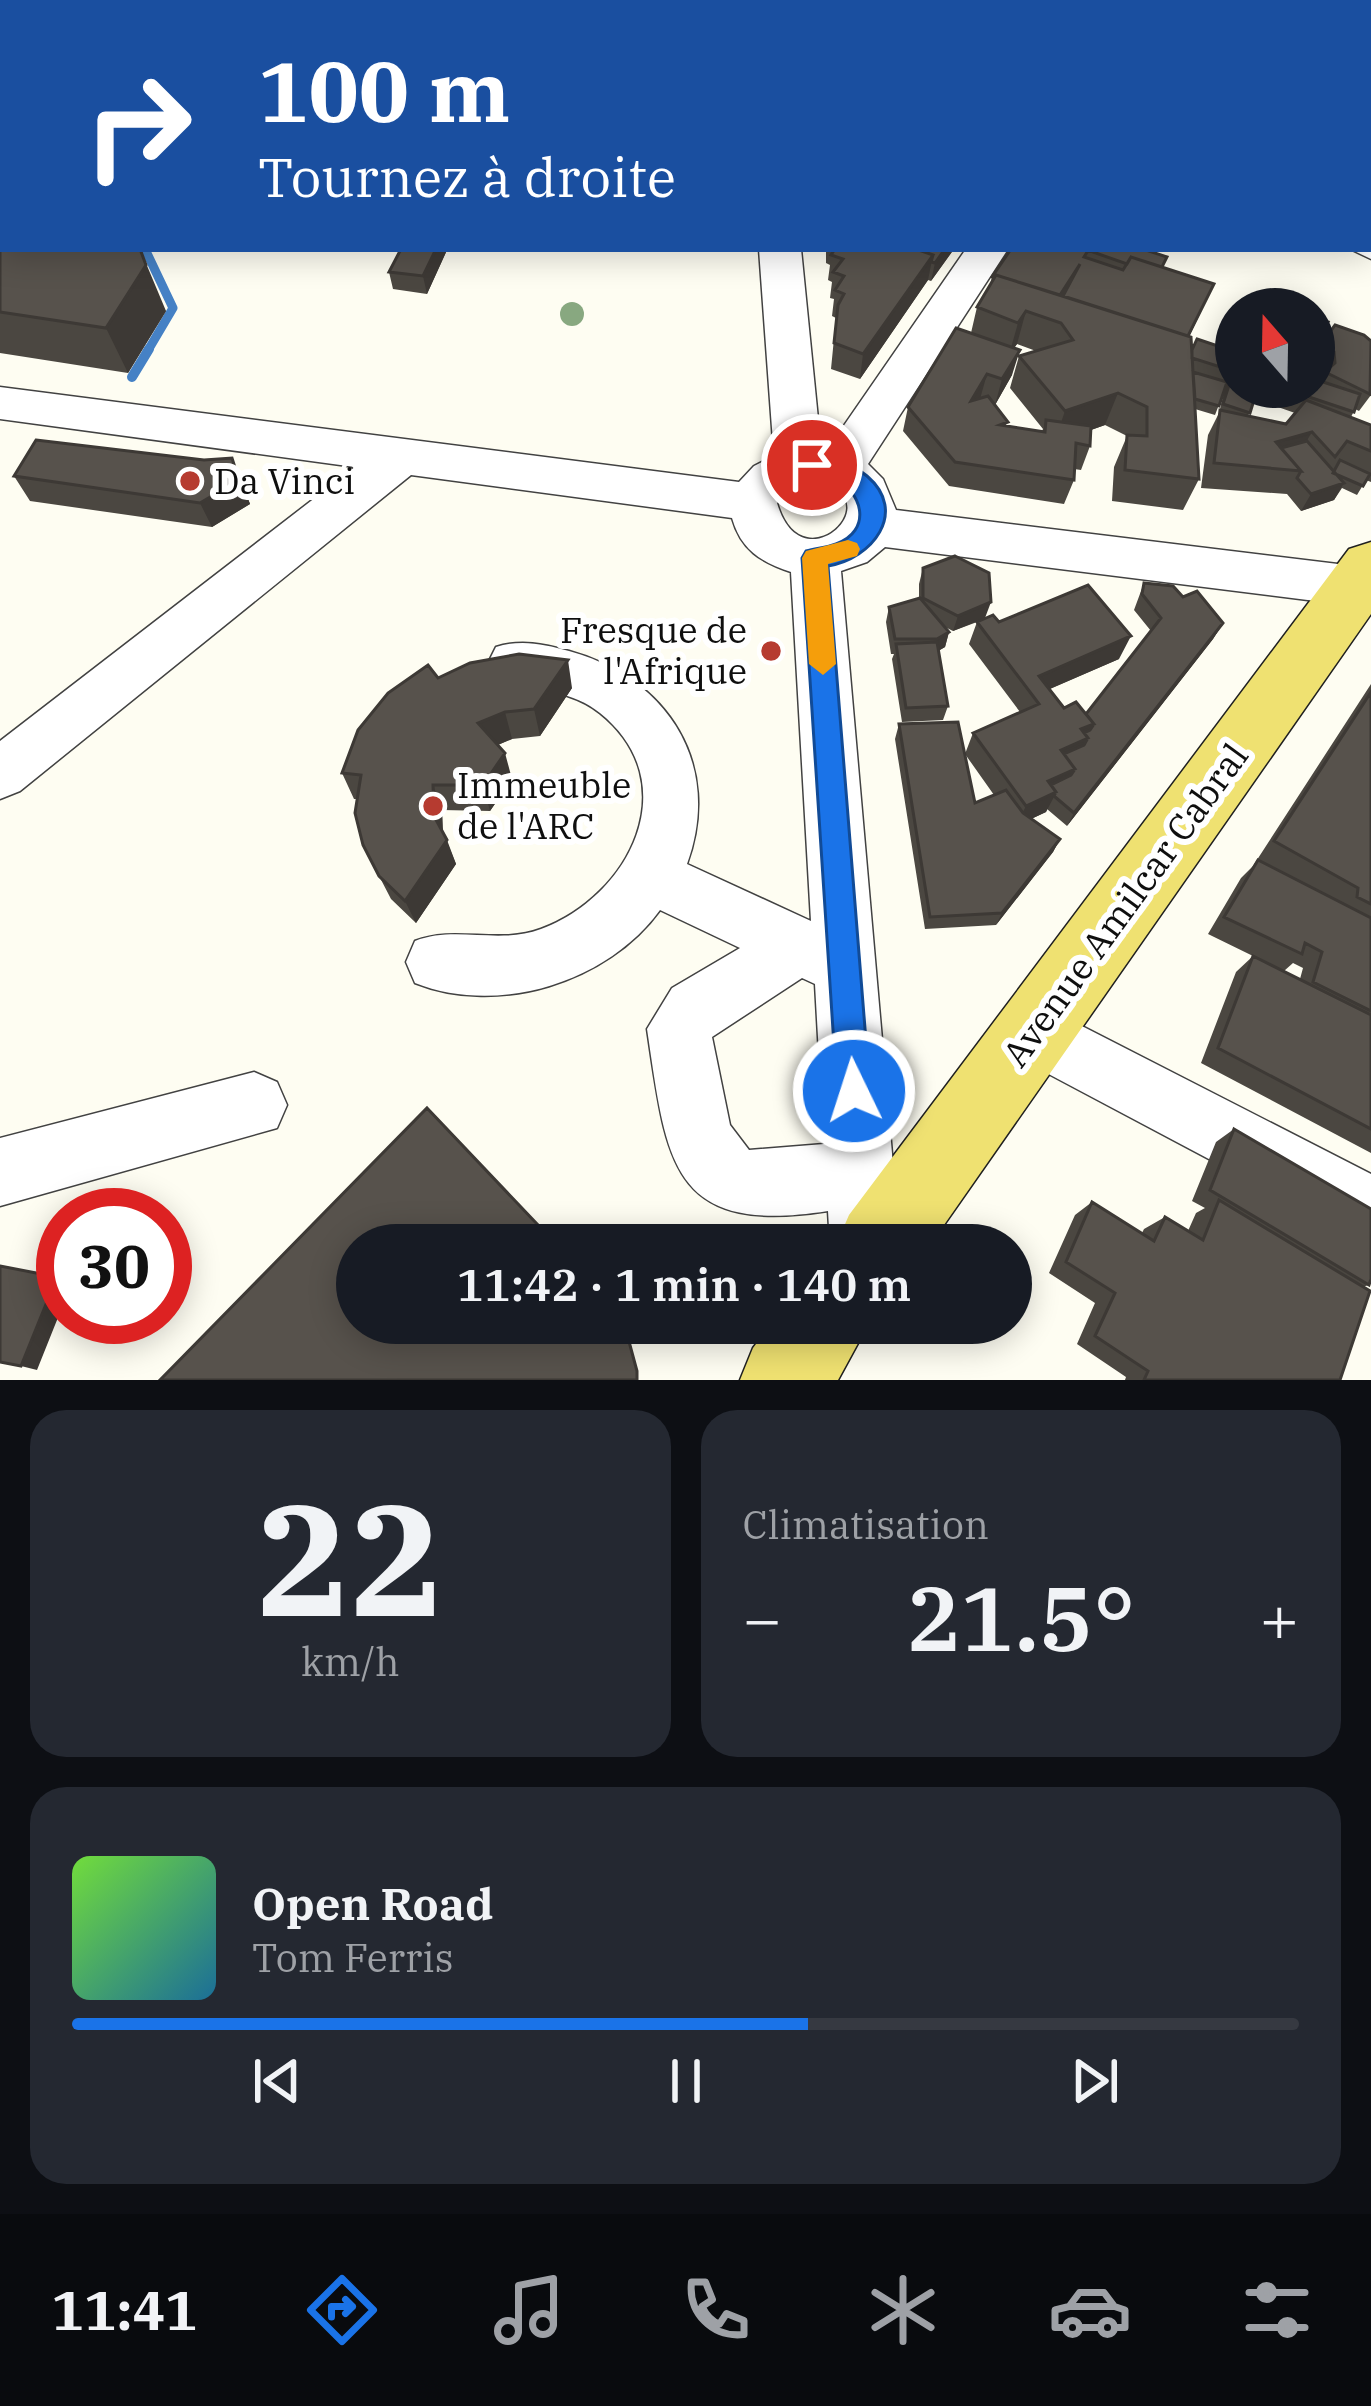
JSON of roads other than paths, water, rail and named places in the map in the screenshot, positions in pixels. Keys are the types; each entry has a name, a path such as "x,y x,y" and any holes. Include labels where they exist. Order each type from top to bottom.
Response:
{"main road":[{"name":"Avenue Amilcar Cabral","path":"895,1224 1366,580"},
{"path":"785,1380 810,1344"}],"street":[{"path":"781,252 819,468"},
{"path":"819,468 985,252"},
{"path":"0,403 752,502"},
{"path":"0,774 402,456"},
{"path":"819,468 861,484 873,505 872,526 860,543 840,554 815,558 775,546 760,533 752,502 761,485 777,472 819,468"},
{"path":"872,526 1366,580"},
{"path":"815,558 822,957 860,1173 864,1224"},
{"path":"437,962 499,968 560,954 614,922 652,877 670,826 669,775 649,729 614,693 568,671 515,663"},
{"path":"652,877 822,957"},
{"path":"822,957 694,1010 679,1029 700,1143 721,1172 750,1186 860,1173"},
{"path":"1034,1032 1371,1211"},
{"path":"0,1172 254,1105"}],"waterway":[{"path":"146,252 173,308 147,352"},
{"path":"132,377 149,349"}],"place":[{"name":"Da Vinci","path":"190,481"},
{"name":"Fresque de l'Afrique","path":"771,651"},
{"name":"Immeuble de l'ARC","path":"433,806"}]}
